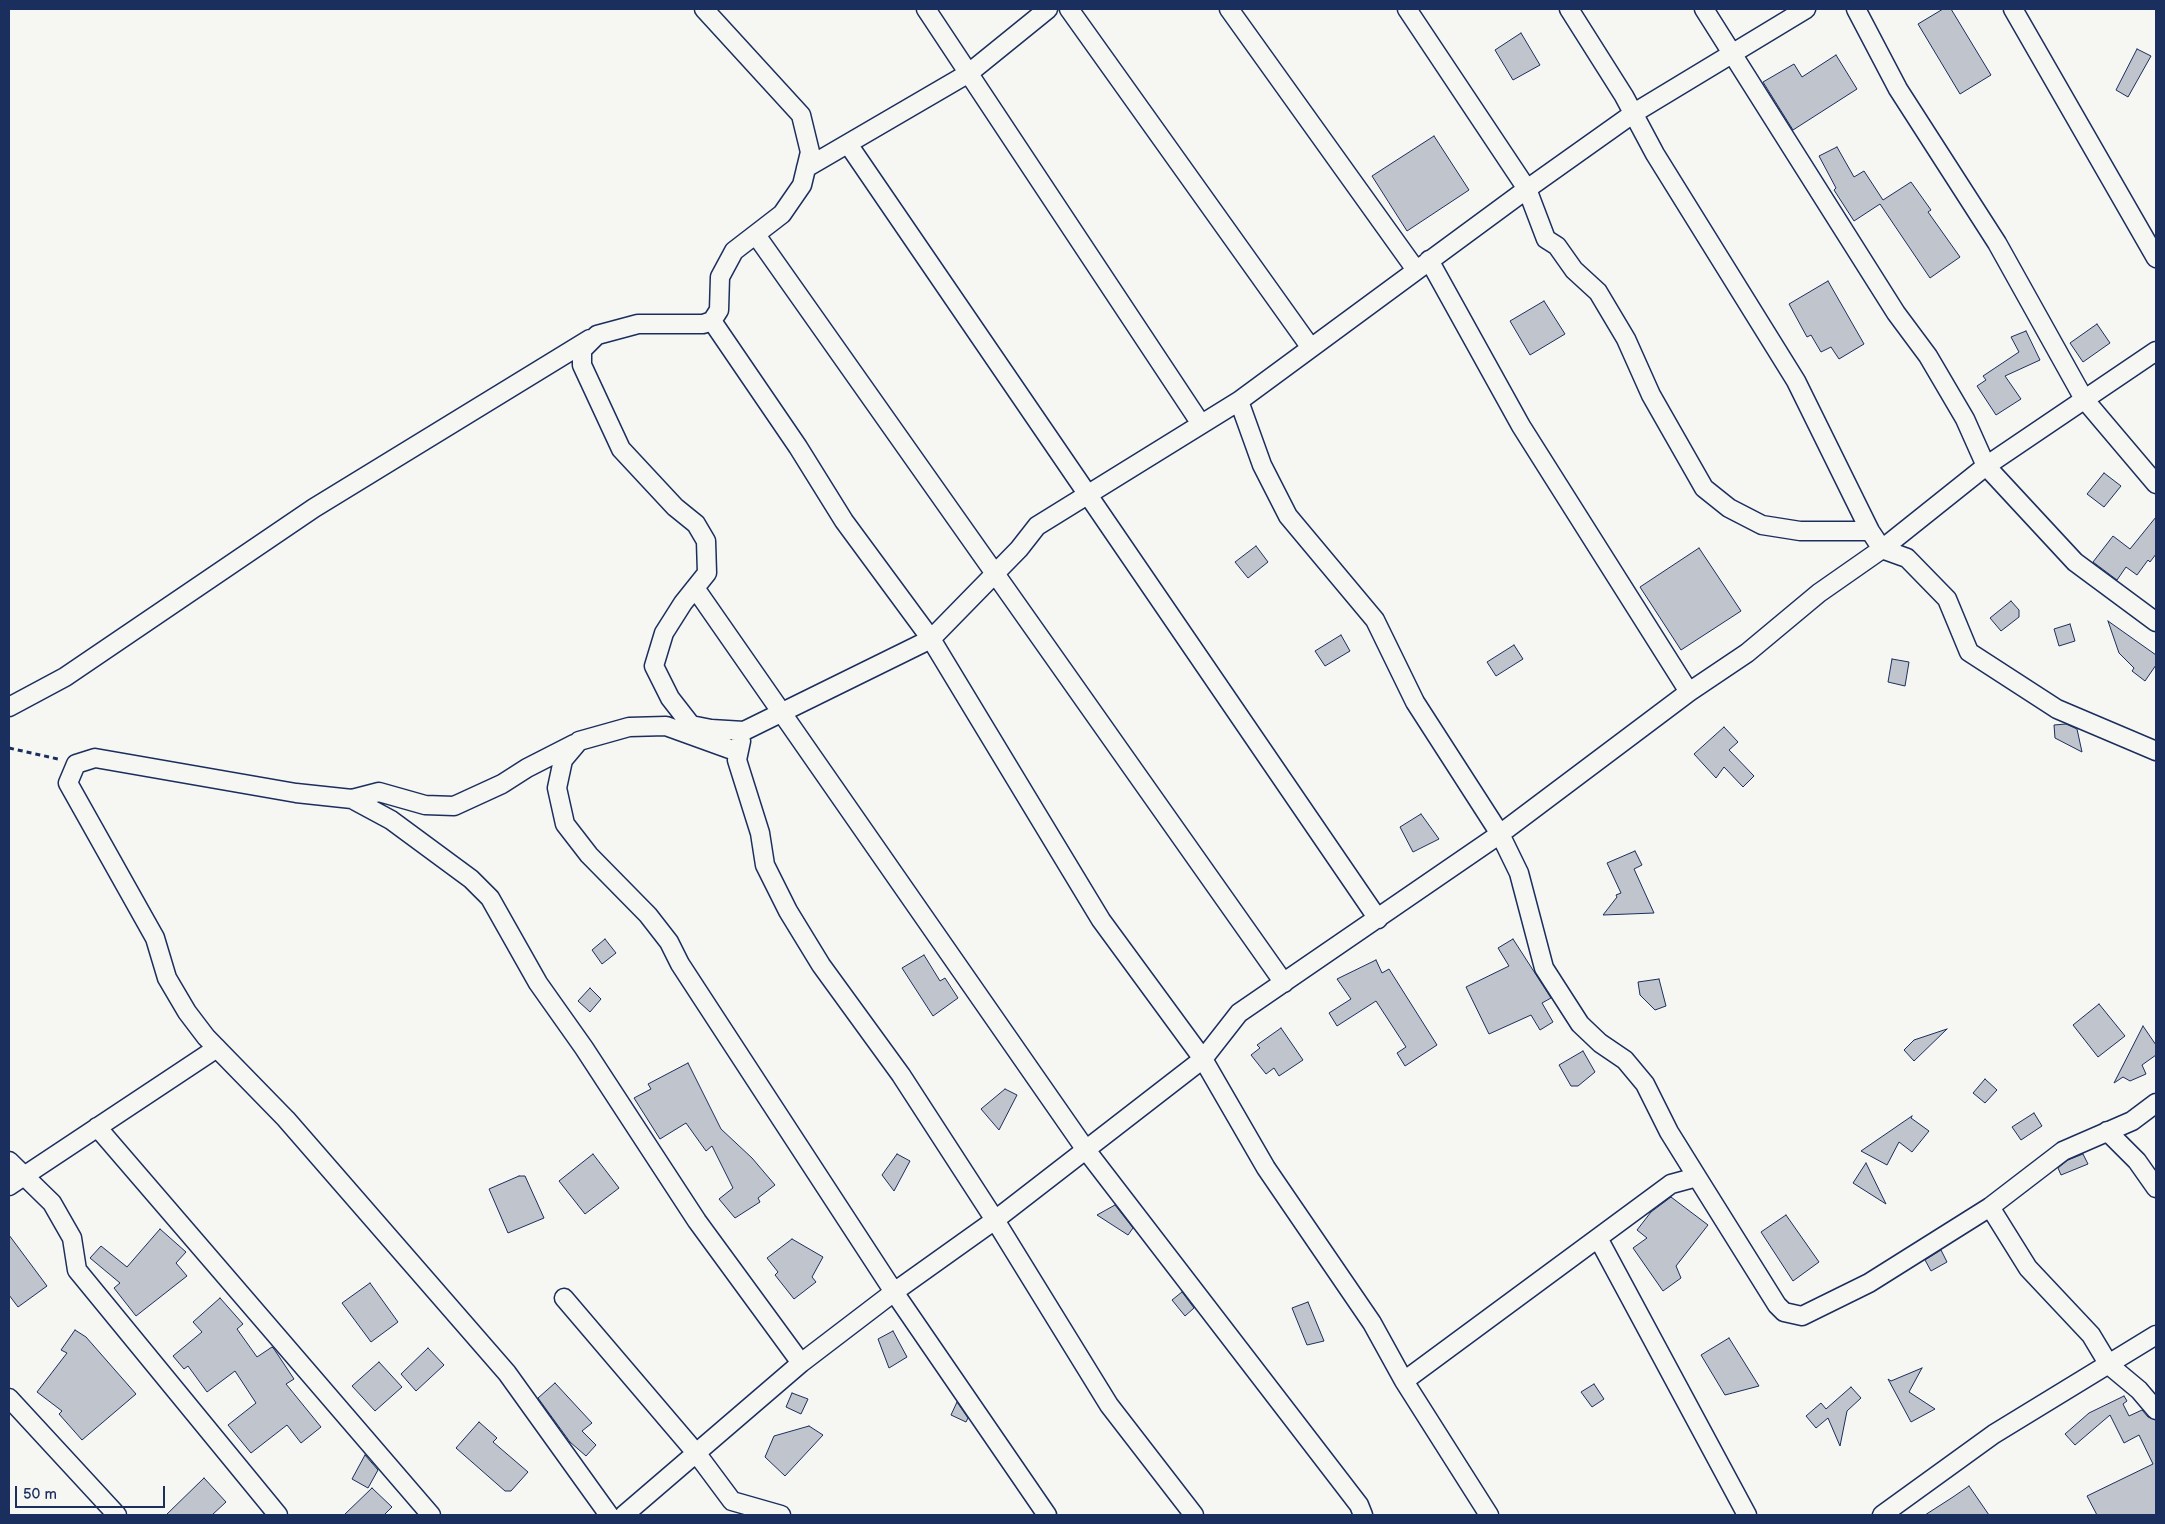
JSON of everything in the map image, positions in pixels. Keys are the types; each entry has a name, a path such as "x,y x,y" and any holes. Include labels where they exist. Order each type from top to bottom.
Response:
{"street":[{"path":"9,707 65,678 314,508 597,335 638,324 703,324 712,321 719,310 720,276 734,251 782,214 802,185 810,152 801,115 704,9"},
{"path":"926,9 1201,424"},
{"path":"806,168 969,73 1048,9"},
{"path":"1069,9 1311,348"},
{"path":"1229,9 1423,265 1521,426 1689,692"},
{"path":"1406,9 1527,188 1546,239 1556,246 1574,270 1598,292 1626,339 1651,395 1704,488 1730,508 1762,525 1800,531 1870,531"},
{"path":"1569,9 1634,113 1655,154 1796,381 1870,531 1882,549 1907,558 1947,599 1969,652 2056,709 2156,751"},
{"path":"1704,9 1896,313 1928,356 1965,419 1986,466 2075,562 2156,622"},
{"path":"597,335 582,350 582,365 621,449 675,507 696,524 706,541 708,573 695,588 664,633 654,666 670,698 691,725 711,729 744,731 931,639 1019,549 1037,526 1239,401 1527,188 1634,113 1806,9"},
{"path":"1856,9 1898,89 1997,243 2084,399 2156,484"},
{"path":"2013,9 2156,258"},
{"path":"848,144 1378,919"},
{"path":"756,235 1284,983"},
{"path":"712,321 798,447 844,521 931,639 1101,920 1203,1059 1266,1168 1372,1323 1404,1382 1489,1515"},
{"path":"624,1515 801,1363 894,1292 995,1220 1203,1059 1239,1013 1500,834 1689,692 1747,653 1819,593 1882,549 1986,466 2156,351"},
{"path":"1239,401 1262,465 1288,516 1375,620 1415,702 1500,834 1519,873 1544,968 1580,1024 1600,1043 1625,1060 1645,1084 1669,1132 1776,1305 1784,1312 1802,1316 1869,1283 1990,1207 2063,1151 2132,1121 2156,1103"},
{"path":"695,588 1086,1150 1359,1505 1364,1515"},
{"path":"609,1515 507,1373 286,1119 217,1048 187,1012 167,978 155,938 68,783 76,764 95,758 296,793 352,799 379,792 424,805 454,806 502,784 579,741 629,727 666,726 738,752"},
{"path":"744,731 737,760 760,832 765,865 788,911 821,965 901,1075 995,1220 1109,1405 1194,1515"},
{"path":"579,741 563,760 557,788 565,824 589,855 648,916 669,942 680,964 894,1292 1047,1515"},
{"path":"352,799 391,820 471,879 490,898 538,983 584,1048 691,1213 801,1363"},
{"path":"9,1186 217,1048"},
{"path":"97,1127 431,1515"},
{"path":"2107,1131 2137,1161 2156,1188"},
{"path":"9,1161 26,1175 52,1203 72,1238 77,1270 278,1515"},
{"path":"1404,1382 1671,1184 1697,1177"},
{"path":"1990,1207 2028,1268 2091,1336 2109,1365 2140,1390 2156,1410"},
{"path":"1598,1238 1747,1515"},
{"path":"564,1298 697,1454 732,1501 781,1515"},
{"path":"1882,1515 1898,1509 1994,1434 2156,1335"},
{"path":"9,1398 117,1515"}],"path":[{"path":"9,748 76,764"}],"building":[{"path":"1943,9 1951,9 1991,75 1960,94 1918,24"},
{"path":"1521,33 1540,65 1513,80 1495,50"},
{"path":"2137,49 2151,56 2128,97 2116,90"},
{"path":"1836,55 1857,89 1793,130 1763,82 1794,64 1802,77"},
{"path":"1434,136 1469,190 1407,231 1372,176"},
{"path":"1837,147 1854,177 1864,171 1883,200 1911,182 1931,210 1928,212 1960,257 1930,278 1880,204 1854,221 1834,190 1836,188 1819,156"},
{"path":"1828,281 1864,344 1839,359 1831,347 1821,352 1811,335 1807,337 1789,304"},
{"path":"1544,301 1565,334 1530,355 1510,321"},
{"path":"2097,324 2110,343 2083,362 2070,343"},
{"path":"2026,331 2040,360 2005,376 2021,399 1996,415 1977,386 1986,380 1983,376 2019,352 2011,337"},
{"path":"2104,473 2121,486 2104,507 2087,494"},
{"path":"2156,517 2156,554 2150,562 2148,560 2137,575 2126,567 2117,580 2093,562 2113,536 2130,549"},
{"path":"1256,546 1268,562 1248,578 1235,562"},
{"path":"1699,548 1741,611 1681,650 1640,587"},
{"path":"2011,601 2019,610 2019,617 2001,631 1990,618"},
{"path":"2108,621 2156,655 2156,665 2145,681 2132,671 2134,668 2119,653"},
{"path":"2070,624 2075,641 2059,646 2054,629"},
{"path":"1341,635 1350,651 1325,666 1315,651"},
{"path":"1514,645 1523,659 1496,676 1487,662"},
{"path":"1892,659 1909,662 1905,686 1888,682"},
{"path":"2066,724 2077,729 2082,752 2055,738 2054,725"},
{"path":"1724,727 1738,742 1729,750 1754,776 1743,787 1724,767 1716,778 1694,754"},
{"path":"1421,814 1439,839 1413,852 1400,827"},
{"path":"1635,851 1642,865 1634,869 1654,913 1603,915 1617,897 1616,895 1621,893 1607,863"},
{"path":"605,939 616,953 602,964 592,950"},
{"path":"1513,939 1551,998 1542,1003 1553,1022 1540,1030 1531,1015 1489,1034 1466,987 1509,966 1498,948"},
{"path":"924,955 940,981 945,978 958,998 933,1016 902,968"},
{"path":"1376,960 1382,973 1389,969 1437,1045 1405,1066 1397,1053 1406,1047 1376,1001 1337,1026 1329,1013 1351,999 1337,979"},
{"path":"1659,979 1666,1006 1655,1010 1640,995 1638,982"},
{"path":"590,988 601,999 590,1012 578,1001"},
{"path":"2099,1004 2125,1036 2098,1057 2073,1025"},
{"path":"2143,1026 2156,1045 2156,1055 2142,1065 2146,1074 2130,1081 2123,1077 2114,1083"},
{"path":"1281,1028 1303,1060 1279,1076 1274,1068 1266,1074 1251,1055 1260,1048 1257,1045"},
{"path":"1947,1029 1914,1061 1904,1050 1914,1040"},
{"path":"1583,1051 1595,1072 1578,1086 1571,1086 1559,1065"},
{"path":"688,1063 721,1129 752,1158 775,1185 758,1198 760,1202 735,1218 719,1199 733,1188 712,1146 706,1151 686,1123 660,1139 634,1098 651,1089 648,1084"},
{"path":"1985,1079 1997,1090 1985,1103 1973,1093"},
{"path":"1005,1089 1017,1095 999,1130 981,1109"},
{"path":"2034,1113 2042,1126 2021,1140 2012,1127"},
{"path":"1912,1116 1911,1118 1929,1131 1912,1152 1899,1142 1887,1165 1861,1151"},
{"path":"593,1154 619,1188 585,1214 559,1181"},
{"path":"897,1154 910,1161 894,1191 882,1175"},
{"path":"2083,1154 2088,1164 2061,1175 2058,1168 2068,1160"},
{"path":"1866,1163 1886,1204 1853,1183"},
{"path":"519,1176 525,1176 544,1218 508,1233 489,1189"},
{"path":"1671,1197 1708,1225 1676,1266 1681,1278 1663,1291 1633,1248 1647,1238 1637,1230 1651,1212"},
{"path":"1115,1205 1133,1228 1128,1235 1097,1215"},
{"path":"1786,1215 1819,1262 1793,1281 1761,1232"},
{"path":"160,1229 186,1252 176,1263 187,1276 136,1316 114,1288 120,1283 90,1258 101,1246 127,1267"},
{"path":"9,1235 47,1286 18,1307 9,1295"},
{"path":"792,1239 823,1257 812,1277 816,1282 794,1299 775,1275 778,1272 767,1258"},
{"path":"1941,1250 1947,1262 1931,1271 1925,1260"},
{"path":"370,1283 398,1322 371,1342 342,1303"},
{"path":"1182,1292 1194,1308 1185,1316 1172,1300"},
{"path":"220,1298 243,1324 237,1329 257,1357 272,1347 274,1349 294,1379 286,1384 321,1427 301,1443 287,1425 251,1453 228,1425 256,1403 235,1371 207,1392 188,1366 184,1369 173,1356 202,1332 193,1322"},
{"path":"1308,1302 1324,1341 1307,1345 1292,1308"},
{"path":"75,1330 86,1337 136,1394 82,1440 59,1414 62,1411 37,1392 67,1353 61,1350"},
{"path":"893,1331 907,1357 889,1368 878,1339"},
{"path":"1729,1338 1759,1386 1725,1395 1701,1355"},
{"path":"428,1348 444,1365 416,1391 401,1374"},
{"path":"379,1362 402,1387 375,1411 352,1386"},
{"path":"1922,1368 1909,1392 1935,1409 1911,1422 1888,1379 1891,1381"},
{"path":"555,1383 592,1423 582,1431 596,1445 586,1456 570,1442 538,1398"},
{"path":"1594,1384 1604,1399 1592,1407 1581,1392"},
{"path":"1851,1387 1861,1398 1847,1411 1840,1446 1828,1418 1816,1428 1806,1416 1821,1403 1826,1409"},
{"path":"792,1393 808,1399 801,1414 786,1407"},
{"path":"2124,1396 2127,1401 2123,1404 2129,1416 2142,1410 2148,1417 2156,1420 2156,1515 2097,1515 2087,1496 2153,1464 2139,1435 2124,1443 2110,1415 2075,1445 2065,1434 2089,1413"},
{"path":"957,1402 968,1418 966,1422 951,1415"},
{"path":"479,1422 497,1438 493,1442 528,1472 511,1491 505,1491 456,1448"},
{"path":"809,1426 823,1435 785,1476 765,1457 774,1436"},
{"path":"365,1455 378,1470 368,1488 352,1479"},
{"path":"204,1478 226,1502 212,1515 166,1515"},
{"path":"1969,1486 1989,1515 1925,1515 1953,1497"},
{"path":"372,1488 392,1507 384,1515 344,1515"}]}
